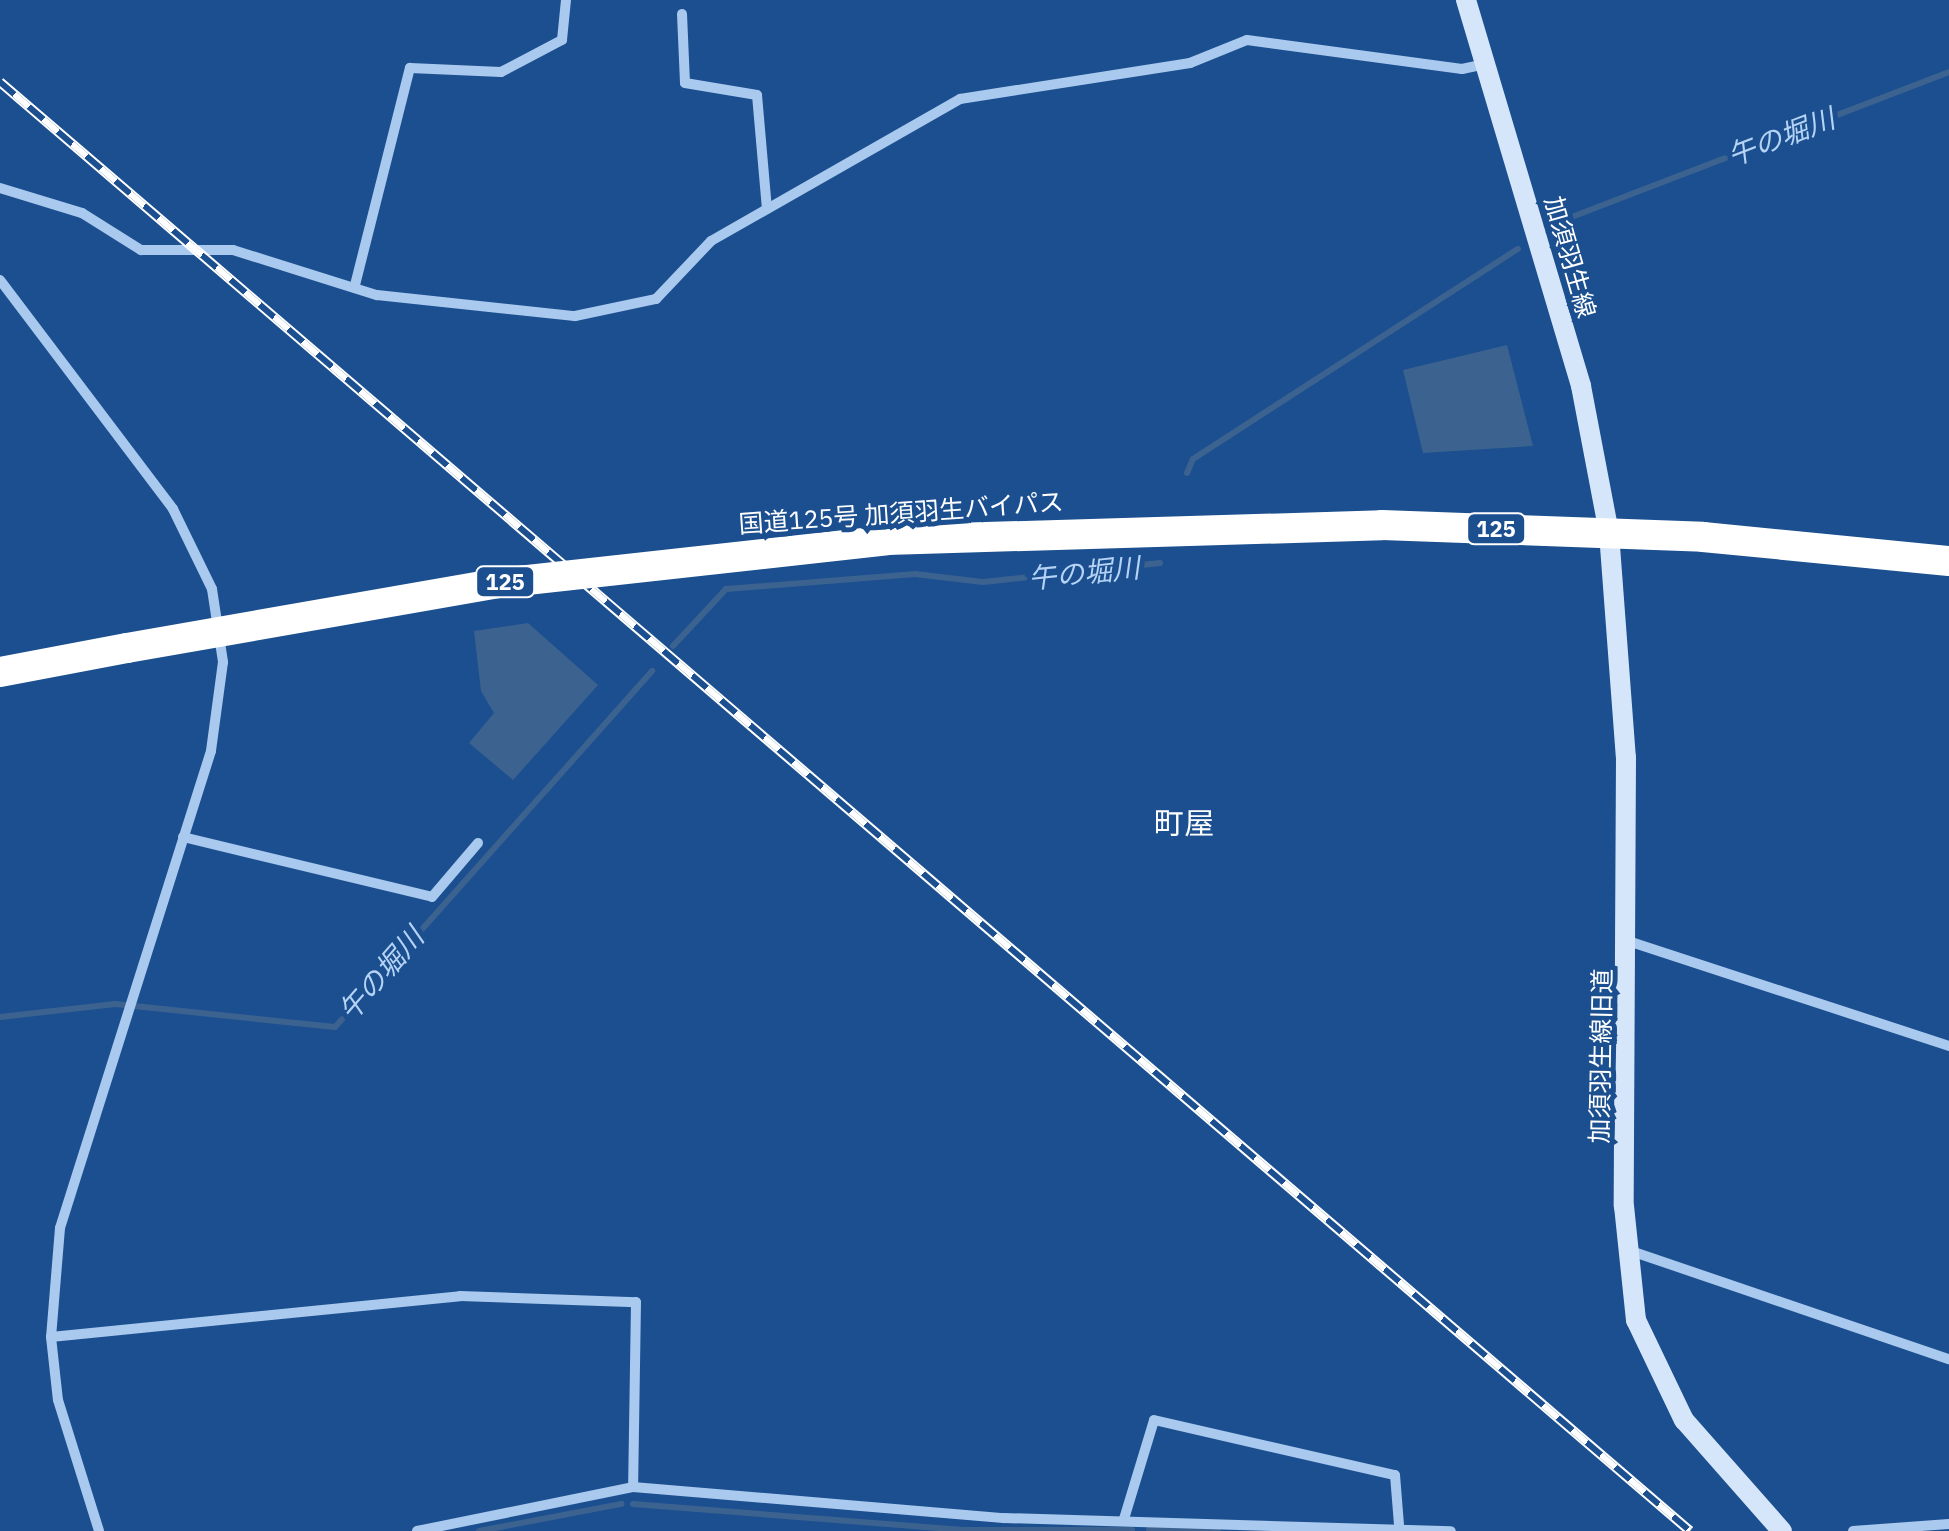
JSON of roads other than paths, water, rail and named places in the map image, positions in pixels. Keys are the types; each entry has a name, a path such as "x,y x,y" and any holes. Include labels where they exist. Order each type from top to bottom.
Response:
{"highway":[{"name":"国道125号 加須羽生バイパス","path":"0,672 500,583 886,540 1259,526 1609,533 1815,545 1949,561"},
{"name":"国道125号 加須羽生バイパス","path":"1815,545 1949,543"}],"street":[{"path":"354,286 410,68 502,72 562,40 566,0"},
{"name":"加須羽生線","path":"1466,0 1584,398 1609,533"},
{"path":"682,14 685,82 758,95 767,209"},
{"path":"0,188 82,213 141,250 233,250 354,286 575,316 656,299 712,240 960,98 1190,63 1247,40 1462,69 1486,63"},
{"path":"0,280 173,509 212,590 220,700 182,837 60,1228 50,1337 66,1436 100,1531"},
{"name":"加須羽生線旧道","path":"1609,533 1628,941 1626,1248 1636,1320 1662,1384 1782,1531"},
{"path":"182,837 432,897 478,843"},
{"path":"1628,941 1949,1046"},
{"path":"1626,1248 1949,1359"},
{"path":"50,1337 460,1296 636,1302 634,1487"},
{"path":"1124,1519 1154,1420 1395,1475 1400,1526"},
{"path":"418,1531 634,1487 1124,1519 1400,1526 1451,1531"},
{"path":"1853,1531 1949,1524"}],"water":[{"path":"1507,345 1533,446 1423,453 1403,370"},
{"path":"528,623 598,685 513,780 469,743 494,713 481,691 474,631"}],"waterway":[{"name":"午の堀川","path":"1556,223 1949,72"},
{"name":"午の堀川","path":"1187,473 1193,459 1518,249"},
{"name":"午の堀川","path":"673,646 726,589 915,574 983,582 1160,563"},
{"name":"午の堀川","path":"0,1017 115,1004 335,1027 652,671"},
{"path":"479,1531 621,1504"},
{"path":"633,1504 967,1530 1132,1530"},
{"path":"1149,1529 1218,1529"}],"railway":[{"path":"0,82 1690,1531"}],"district":[{"name":"町屋","path":"1184,823"}]}
